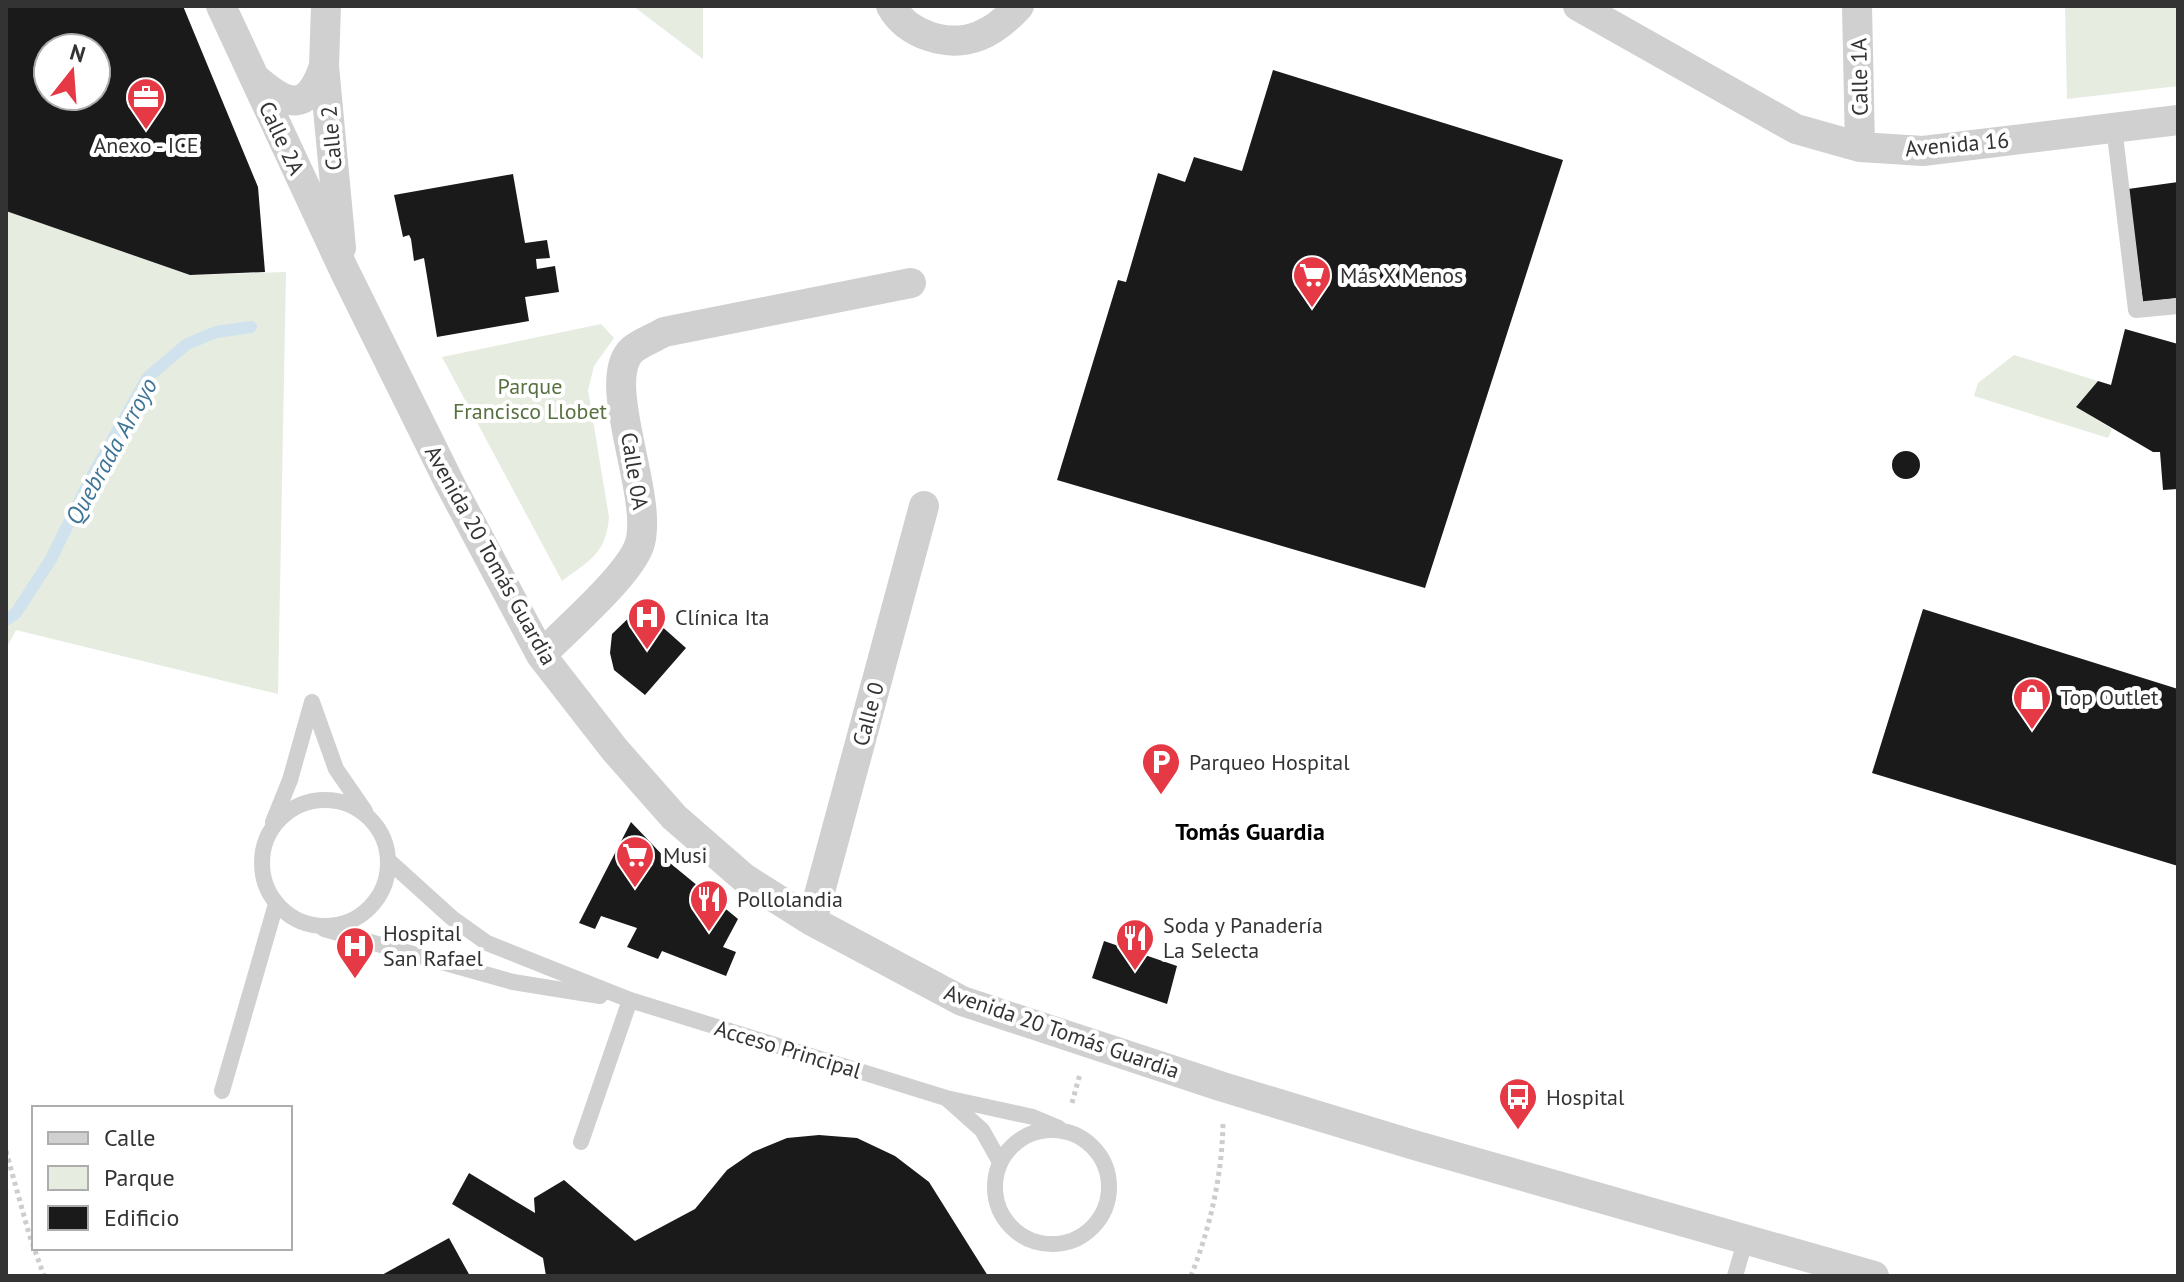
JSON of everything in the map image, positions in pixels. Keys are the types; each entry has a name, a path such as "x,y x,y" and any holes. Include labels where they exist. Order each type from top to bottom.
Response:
{"street":[{"name":"Calle 2A","path":"221,6 344,270"},
{"name":"Calle 2","path":"326,6 324,66 344,270"},
{"path":"891,6 898,18 922,34 951,41 979,36 1008,18 1019,6"},
{"name":"Avenida 16","path":"1578,6 1796,129 1860,147 1923,151 2178,120"},
{"name":"Calle 1A","path":"1857,6 1860,147"},
{"path":"254,77 276,96 294,100 309,97 317,88 324,66"},
{"name":"Avenida 20 Tomás Guardia","path":"344,270 450,484 541,655 615,750 674,817 744,878 812,921 962,1001 1223,1087 1864,1275"},
{"name":"Calle 0A","path":"541,655 628,567 640,545 643,515 619,375 631,351 664,332 911,283"},
{"name":"Calle 0","path":"812,921 924,506"}],"lane":[{"path":"2114,127 2136,310 2178,306"},
{"path":"312,702 336,769 369,818 386,846 389,861 386,881 378,899 364,913 347,923 328,927 290,917 276,904 266,888 261,870 262,851 290,780 312,702"},
{"path":"268,833 280,817 296,806 315,800 335,800 354,807 369,818"},
{"name":"Acceso Principal","path":"389,861 452,918 487,943 630,1000 946,1098 1033,1117 1064,1131"},
{"path":"222,1091 276,904"},
{"name":"Acceso Principal","path":"308,924 513,982 630,1000"},
{"path":"581,1142 630,1000"},
{"name":"Acceso Principal","path":"946,1098 982,1130 1000,1162"},
{"path":"1044,1130 1064,1131 1082,1138 1096,1150 1106,1167 1110,1186 1107,1204 1098,1222 1084,1235 1066,1242 1048,1244 1030,1239 1014,1229 1002,1215 996,1198 995,1179 1000,1162 1023,1136 1044,1130"},
{"path":"1735,1276 1746,1238"}],"path":[{"path":"1064,1131 1089,1044"},
{"path":"1191,1276 1205,1240 1217,1180 1223,1087"},
{"path":"6,1151 32,1242"},
{"path":"35,1250 44,1276"}],"green space":[{"path":"633,6 703,6 703,59"},
{"path":"2065,6 2178,6 2178,86 2067,99"},
{"path":"6,211 190,275 286,272 278,694 16,630 6,649"},
{"name":"Parque Francisco Llobet","path":"601,324 614,338 594,366 588,390 609,517 604,540 595,555 562,581 442,357"},
{"path":"2014,355 2098,381 2076,407 2112,429 2108,438 1974,396 1978,383"}],"building":[{"path":"6,6 183,6 258,187 265,272 190,275 6,211"},
{"name":"Más X Menos","path":"1273,70 1563,160 1425,588 1057,480 1118,280 1126,282 1158,173 1185,182 1194,157 1242,171"},
{"path":"513,174 525,243 547,240 550,258 536,259 537,269 555,266 559,292 525,297 529,321 437,337 424,258 414,261 411,239 409,235 403,237 394,195"},
{"path":"2178,182 2178,298 2143,302 2128,189"},
{"path":"2125,329 2178,344 2178,489 2163,490 2160,452 2153,452 2076,407 2098,381 2111,385"},
{"path":"1906,451 1916,455 1920,465 1916,475 1906,479 1896,475 1892,465 1896,455"},
{"name":"Clínica Ita","path":"640,607 686,648 645,695 614,670 610,653 612,634"},
{"name":"Top Outlet","path":"1923,609 2178,689 2178,866 1872,773"},
{"path":"631,822 670,863 738,919 723,947 736,952 726,976 662,951 658,959 627,947 637,928 601,916 595,929 579,923"},
{"name":"Soda y Panadería La Selecta","path":"1104,941 1177,966 1167,1004 1092,978"},
{"path":"819,1135 857,1138 895,1156 929,1182 988,1276 546,1276 543,1258 452,1204 469,1173 535,1213 534,1198 564,1180 635,1241 695,1209 727,1170 753,1152 787,1138"},
{"path":"449,1238 470,1276 380,1276"}],"waterway":[{"name":"Quebrada Arroyo","path":"6,620 16,613 51,559 91,478 148,377 187,344 216,332 251,327"}],"place":[{"name":"Anexo - ICE","path":"146,131"},
{"name":"Más X Menos","path":"1312,309"},
{"name":"Clínica Ita","path":"647,651"},
{"name":"Top Outlet","path":"2032,731"},
{"name":"Parqueo Hospital","path":"1161,796"},
{"name":"Musi","path":"635,889"},
{"name":"Pollolandia","path":"709,933"},
{"name":"Soda y Panadería La Selecta","path":"1135,972"},
{"name":"Hospital San Rafael","path":"355,980"},
{"name":"Hospital","path":"1518,1131"}],"district":[{"name":"Tomás Guardia","path":"1250,831"}]}
